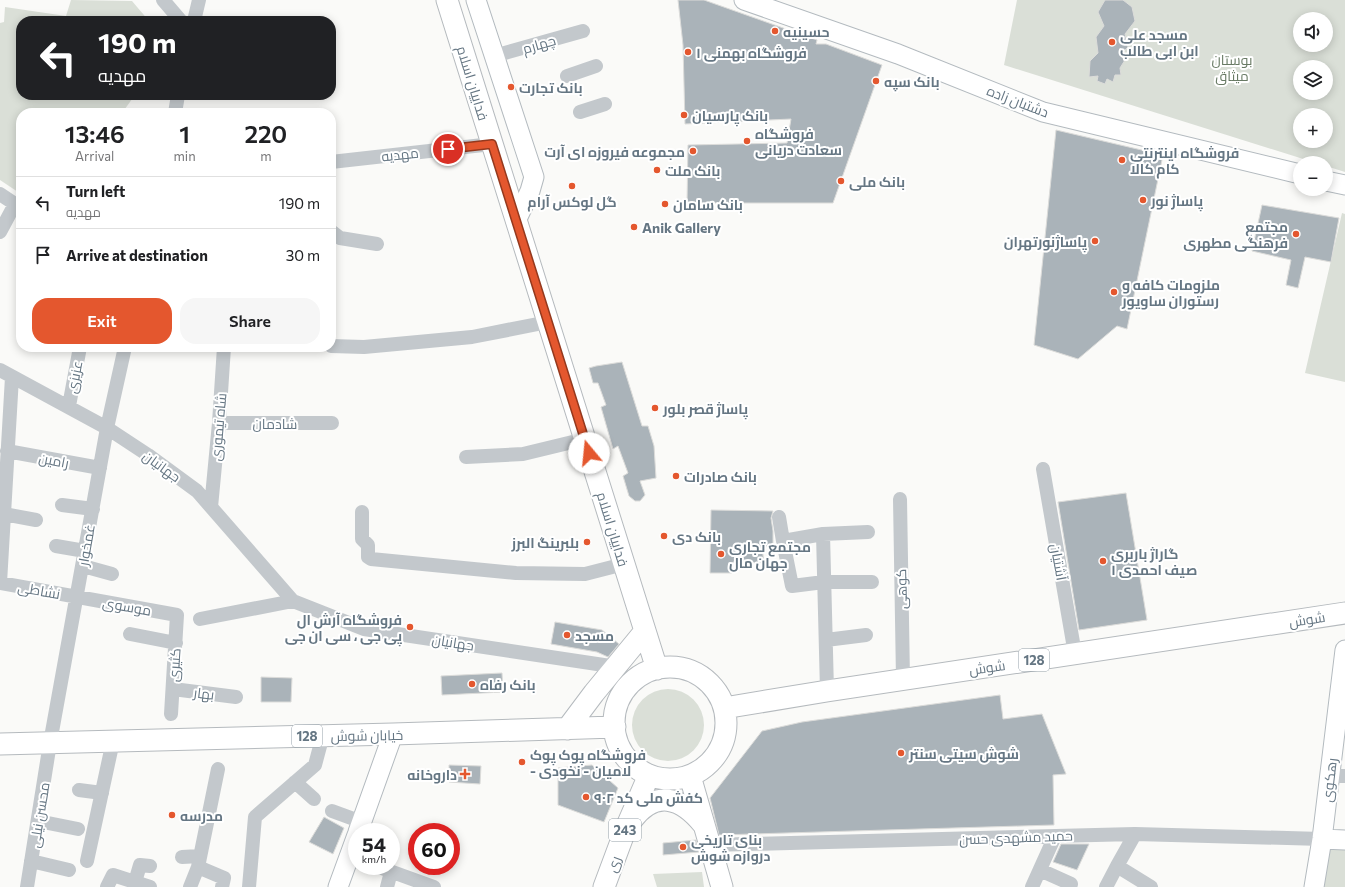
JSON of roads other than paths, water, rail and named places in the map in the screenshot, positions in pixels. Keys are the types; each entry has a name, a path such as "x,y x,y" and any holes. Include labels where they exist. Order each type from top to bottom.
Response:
{"main road":[{"name":"فداییان اسلام","path":"447,0 657,669"},
{"name":"شوش","path":"724,708 903,679 1345,613"},
{"path":"567,729 594,693 617,667 645,631"},
{"path":"672,668 686,670 699,676 710,684 718,695 724,708 726,722 725,735 720,748 712,760 702,769 690,776 676,779 649,775 636,768 626,758 619,746 615,727 615,718 618,705 624,692 633,682 645,674 657,669 672,668"},
{"name":"خیابان شوش","path":"0,744 615,727"},
{"name":"ری","path":"604,887 626,828 649,775"},
{"path":"690,776 722,887"},
{"path":"626,828 635,816 651,803 661,800 671,800 681,804 697,816 707,835"}],"street":[{"path":"163,0 176,16"},
{"path":"195,16 199,0"},
{"path":"476,0 534,177 530,191 516,221"},
{"name":"دشتبان زاده","path":"744,0 898,54 1043,112 1293,172"},
{"name":"چهارم","path":"494,56 583,31"},
{"path":"567,76 596,66"},
{"path":"580,112 605,104"},
{"name":"مهدیه","path":"336,161 492,144"},
{"path":"1333,182 1345,185"},
{"path":"0,194 15,204 0,232"},
{"path":"336,235 340,238 377,244"},
{"path":"336,346 364,347 472,337 548,322"},
{"name":"عزیزی","path":"68,406 79,352"},
{"name":"غمخوار","path":"50,743 107,428 124,352"},
{"name":"شاه تیموری","path":"211,507 224,352"},
{"path":"0,583 5,457 4,434 6,374"},
{"name":"جهانیان","path":"6,374 107,428 148,455 197,492 293,601 364,629 617,667"},
{"name":"شادمان","path":"219,423 332,423"},
{"path":"466,457 523,454 584,439"},
{"name":"رامین","path":"5,457 100,468"},
{"name":"آشتیان","path":"1043,469 1075,654"},
{"name":"کوهی","path":"900,499 903,679"},
{"path":"62,505 93,509"},
{"path":"3,506 36,520"},
{"path":"362,512 362,539 368,545 368,557 370,559 516,573 585,574 624,564"},
{"path":"779,517 792,586 824,582 872,582"},
{"path":"783,541 823,534 868,532"},
{"path":"823,534 827,691"},
{"path":"56,546 85,551"},
{"path":"83,566 112,574"},
{"name":"نشاطی","path":"0,583 77,597"},
{"name":"موسوی","path":"77,597 177,615"},
{"path":"200,619 293,601"},
{"name":"کثیری","path":"170,714 177,615"},
{"path":"130,634 176,643"},
{"path":"826,640 866,635"},
{"name":"رهکوی","path":"1314,887 1322,839 1337,776 1345,650"},
{"name":"بهار","path":"172,689 236,697"},
{"path":"361,823 393,734"},
{"path":"249,887 255,817 315,765 323,735"},
{"path":"87,861 113,741"},
{"name":"محسن نیلی","path":"27,887 50,743"},
{"path":"190,887 199,862 218,769"},
{"path":"295,782 314,799"},
{"path":"79,790 102,793"},
{"path":"332,811 349,823"},
{"path":"38,821 78,829"},
{"path":"1106,887 1134,834"},
{"name":"حمید مشهدی حسن","path":"707,835 1055,836 1134,834 1322,839"},
{"path":"1032,887 1055,836"},
{"path":"1322,839 1345,840"},
{"path":"182,857 199,862 224,878 222,887"},
{"path":"31,861 69,870"},
{"path":"131,883 140,866 150,866"},
{"path":"1117,866 1151,887"},
{"path":"338,887 348,867"},
{"path":"1040,870 1071,884 1070,887"},
{"path":"106,882 113,875 131,883 150,887"},
{"path":"387,887 390,875"},
{"path":"400,875 434,887"}],"place":[{"name":"حسینیه","path":"775,31"},
{"name":"مسجد علی ابن ابی طالب","path":"1112,42"},
{"name":"فروشگاه بهمنی ۱","path":"688,52"},
{"name":"بانک سپه","path":"876,81"},
{"name":"بانک تجارت","path":"511,87"},
{"name":"بانک پارسیان","path":"684,115"},
{"name":"فروشگاه سعادت دریانی","path":"747,141"},
{"name":"مجموعه فیروزه ای آرت","path":"693,151"},
{"name":"فروشگاه اینترنتی کام کالا","path":"1122,160"},
{"name":"بانک ملت","path":"657,170"},
{"name":"بانک ملی","path":"841,181"},
{"name":"گل لوکس آرام","path":"572,186"},
{"name":"پاساژ نور","path":"1143,200"},
{"name":"بانک سامان","path":"665,204"},
{"name":"Anik Gallery","path":"634,227"},
{"name":"مجتمع فرهنگی مطهری","path":"1296,234"},
{"name":"پاساژنورتهران","path":"1095,241"},
{"name":"ملزومات کافه و رستوران ساویور","path":"1114,292"},
{"name":"پاساژ قصر بلور","path":"655,408"},
{"name":"بانک صادرات","path":"676,476"},
{"name":"بانک دی","path":"664,536"},
{"name":"بلبرینگ البرز","path":"587,542"},
{"name":"مجتمع تجاری جهان مال","path":"721,554"},
{"name":"گاراژ باربری صیف احمدی ۱","path":"1103,561"},
{"name":"فروشگاه آرش ال پی جی ، سی ان جی","path":"410,627"},
{"name":"مسجد","path":"567,635"},
{"name":"بانک رفاه","path":"472,684"},
{"name":"شوش سیتی سنتر","path":"901,753"},
{"name":"فروشگاه پوک پوک - لاميان - نخودی","path":"522,762"},
{"name":"داروخانه","path":"465,774"},
{"name":"کفش ملی کد ۹۰۲","path":"586,797"},
{"name":"مدرسه","path":"172,815"},
{"name":"بنای تاریخی دروازه شوش","path":"683,847"}],"park label":[{"name":"بوستان میثاق","path":"1232,68"}]}
